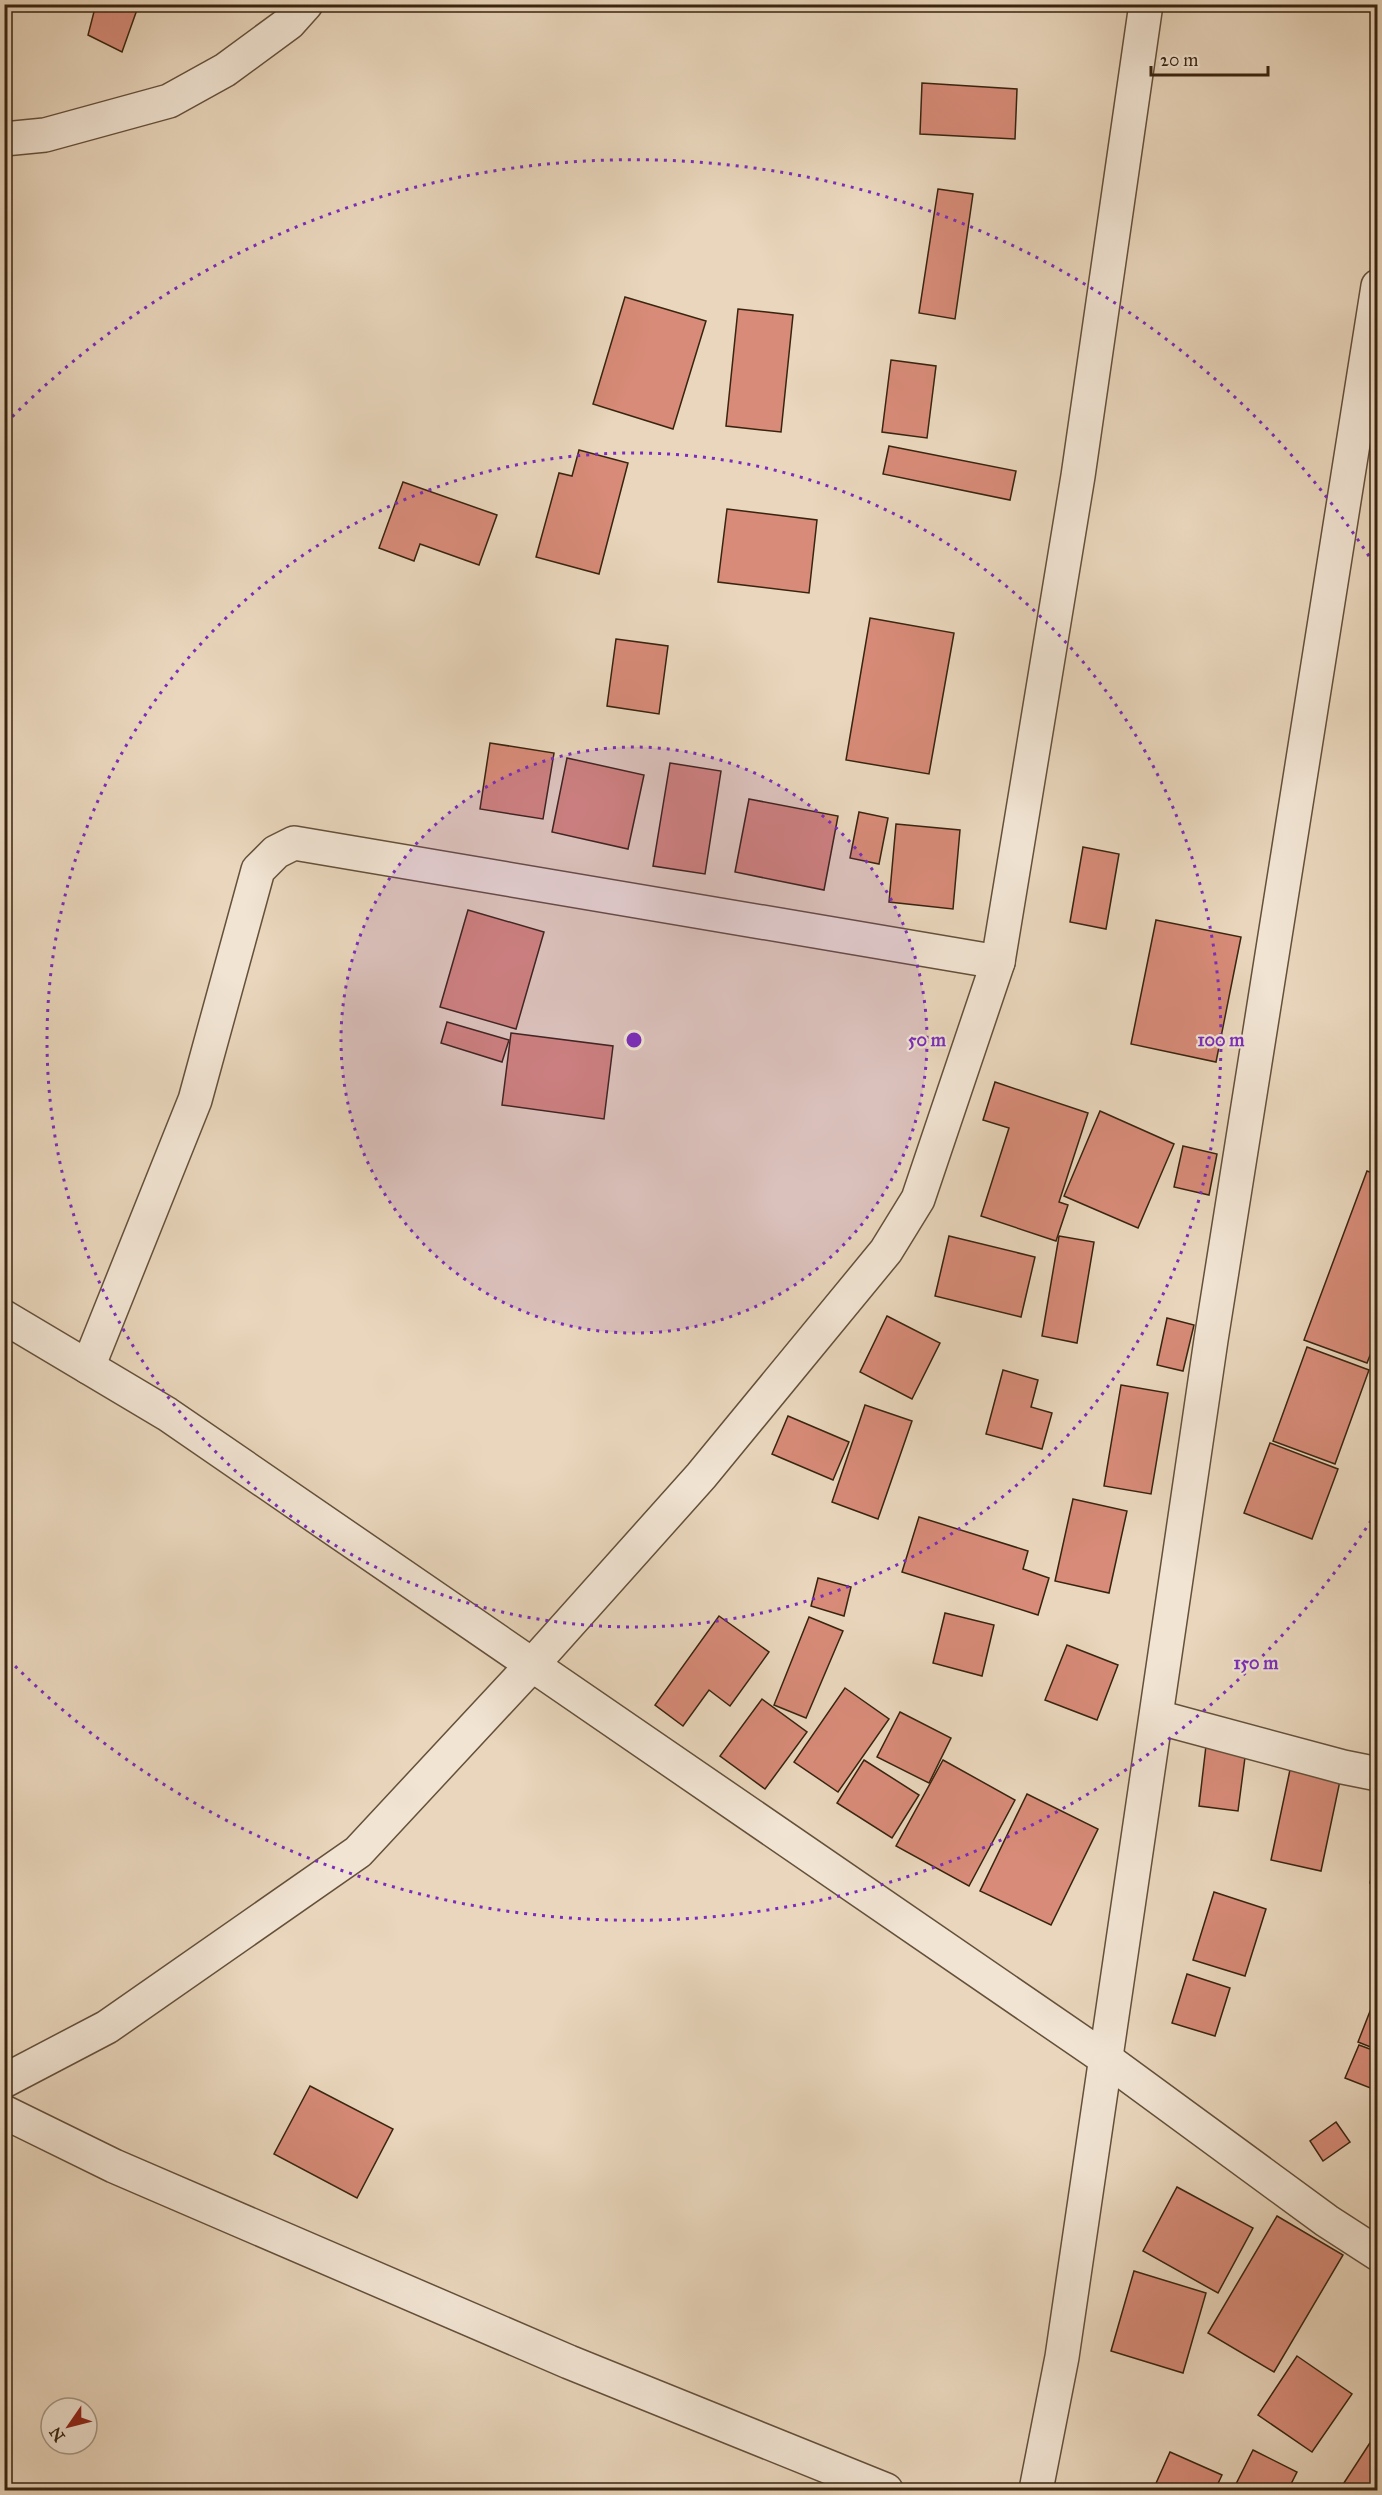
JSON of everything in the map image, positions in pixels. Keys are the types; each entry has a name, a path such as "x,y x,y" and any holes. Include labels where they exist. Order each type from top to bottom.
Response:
{"street":[{"path":"4,139 45,135 169,101 225,70 289,23 306,4"},
{"path":"4,2081 107,2027 358,1852 532,1665 701,1476 885,1251 918,1198 998,962 1077,476 1146,4"},
{"path":"1036,2490 1062,2357 1213,1328 1377,286"},
{"path":"88,1367 195,1100 258,870 276,852 294,843 998,962"},
{"path":"4,1317 167,1414 1106,2059 1327,2222 1377,2254"},
{"path":"1157,1717 1377,1774"},
{"path":"4,2112 114,2166 407,2292 580,2366 886,2490"}],"building":[{"path":"96,4 139,4 122,52 88,35"},
{"path":"922,83 1017,89 1015,139 920,134"},
{"path":"938,189 973,194 955,319 919,313"},
{"path":"625,297 706,321 673,429 593,404"},
{"path":"738,309 793,315 781,432 726,426"},
{"path":"891,360 936,366 927,438 882,432"},
{"path":"889,446 1016,471 1010,500 883,474"},
{"path":"579,450 628,463 599,574 536,557 559,473 572,476"},
{"path":"403,482 497,515 479,565 420,544 414,561 379,548"},
{"path":"727,509 817,520 809,593 718,582"},
{"path":"870,618 954,633 929,774 846,760"},
{"path":"616,639 668,646 659,714 607,706"},
{"path":"490,743 554,753 543,819 480,809"},
{"path":"567,758 644,775 628,849 552,832"},
{"path":"670,763 721,771 705,874 653,866"},
{"path":"749,799 838,816 824,890 735,872"},
{"path":"859,812 888,818 879,864 850,858"},
{"path":"896,824 960,830 953,909 889,902"},
{"path":"1083,847 1119,854 1106,929 1070,922"},
{"path":"468,910 544,932 516,1029 440,1007"},
{"path":"1156,920 1241,937 1216,1062 1131,1044"},
{"path":"447,1022 509,1040 502,1062 441,1043"},
{"path":"511,1033 613,1046 604,1119 502,1105"},
{"path":"995,1082 1088,1113 1059,1202 1068,1205 1056,1241 981,1216 1009,1128 983,1120"},
{"path":"1100,1111 1174,1144 1138,1228 1064,1196"},
{"path":"1183,1146 1217,1154 1209,1195 1174,1187"},
{"path":"1367,1171 1378,1175 1378,1335 1367,1363 1304,1340"},
{"path":"949,1236 1035,1257 1021,1317 935,1296"},
{"path":"1059,1236 1094,1242 1077,1343 1042,1336"},
{"path":"887,1316 940,1343 912,1399 860,1372"},
{"path":"1167,1318 1194,1325 1183,1371 1157,1365"},
{"path":"1307,1347 1369,1370 1335,1464 1273,1441"},
{"path":"1003,1370 1038,1380 1031,1407 1052,1413 1042,1449 986,1434"},
{"path":"1121,1385 1168,1393 1151,1494 1104,1486"},
{"path":"865,1405 912,1421 878,1519 832,1502"},
{"path":"788,1416 849,1442 833,1480 772,1454"},
{"path":"1270,1443 1338,1469 1312,1539 1244,1513"},
{"path":"1073,1499 1127,1511 1109,1593 1055,1581"},
{"path":"919,1517 1028,1551 1023,1569 1049,1578 1038,1615 902,1572"},
{"path":"818,1578 851,1587 844,1616 811,1606"},
{"path":"945,1613 994,1625 982,1676 933,1663"},
{"path":"719,1616 769,1652 730,1706 709,1690 683,1726 655,1705"},
{"path":"809,1617 843,1631 806,1718 774,1705"},
{"path":"1067,1645 1118,1665 1097,1720 1045,1700"},
{"path":"845,1688 889,1719 838,1792 794,1762"},
{"path":"762,1699 807,1732 765,1789 720,1756"},
{"path":"900,1712 951,1738 929,1783 877,1757"},
{"path":"1207,1737 1247,1742 1238,1811 1199,1806"},
{"path":"864,1760 919,1795 892,1838 837,1803"},
{"path":"943,1760 1015,1800 969,1886 896,1846"},
{"path":"1291,1765 1341,1776 1321,1871 1271,1860"},
{"path":"1027,1794 1098,1829 1051,1925 980,1891"},
{"path":"1378,1850 1378,1885 1370,1883"},
{"path":"1214,1892 1266,1909 1245,1976 1193,1960"},
{"path":"1187,1974 1230,1988 1215,2036 1172,2023"},
{"path":"1374,2001 1378,2003 1378,2050 1358,2042"},
{"path":"1359,2045 1378,2052 1378,2091 1345,2078"},
{"path":"310,2086 393,2129 357,2198 274,2154"},
{"path":"1336,2122 1350,2142 1323,2161 1310,2141"},
{"path":"1177,2187 1253,2228 1218,2293 1143,2251"},
{"path":"1277,2216 1343,2255 1274,2372 1208,2333"},
{"path":"1134,2271 1206,2293 1183,2373 1111,2351"},
{"path":"1297,2356 1352,2394 1312,2452 1258,2415"},
{"path":"1377,2432 1378,2490 1340,2489"},
{"path":"1253,2450 1297,2472 1288,2490 1233,2490"},
{"path":"1170,2452 1222,2475 1215,2490 1153,2490"}]}
